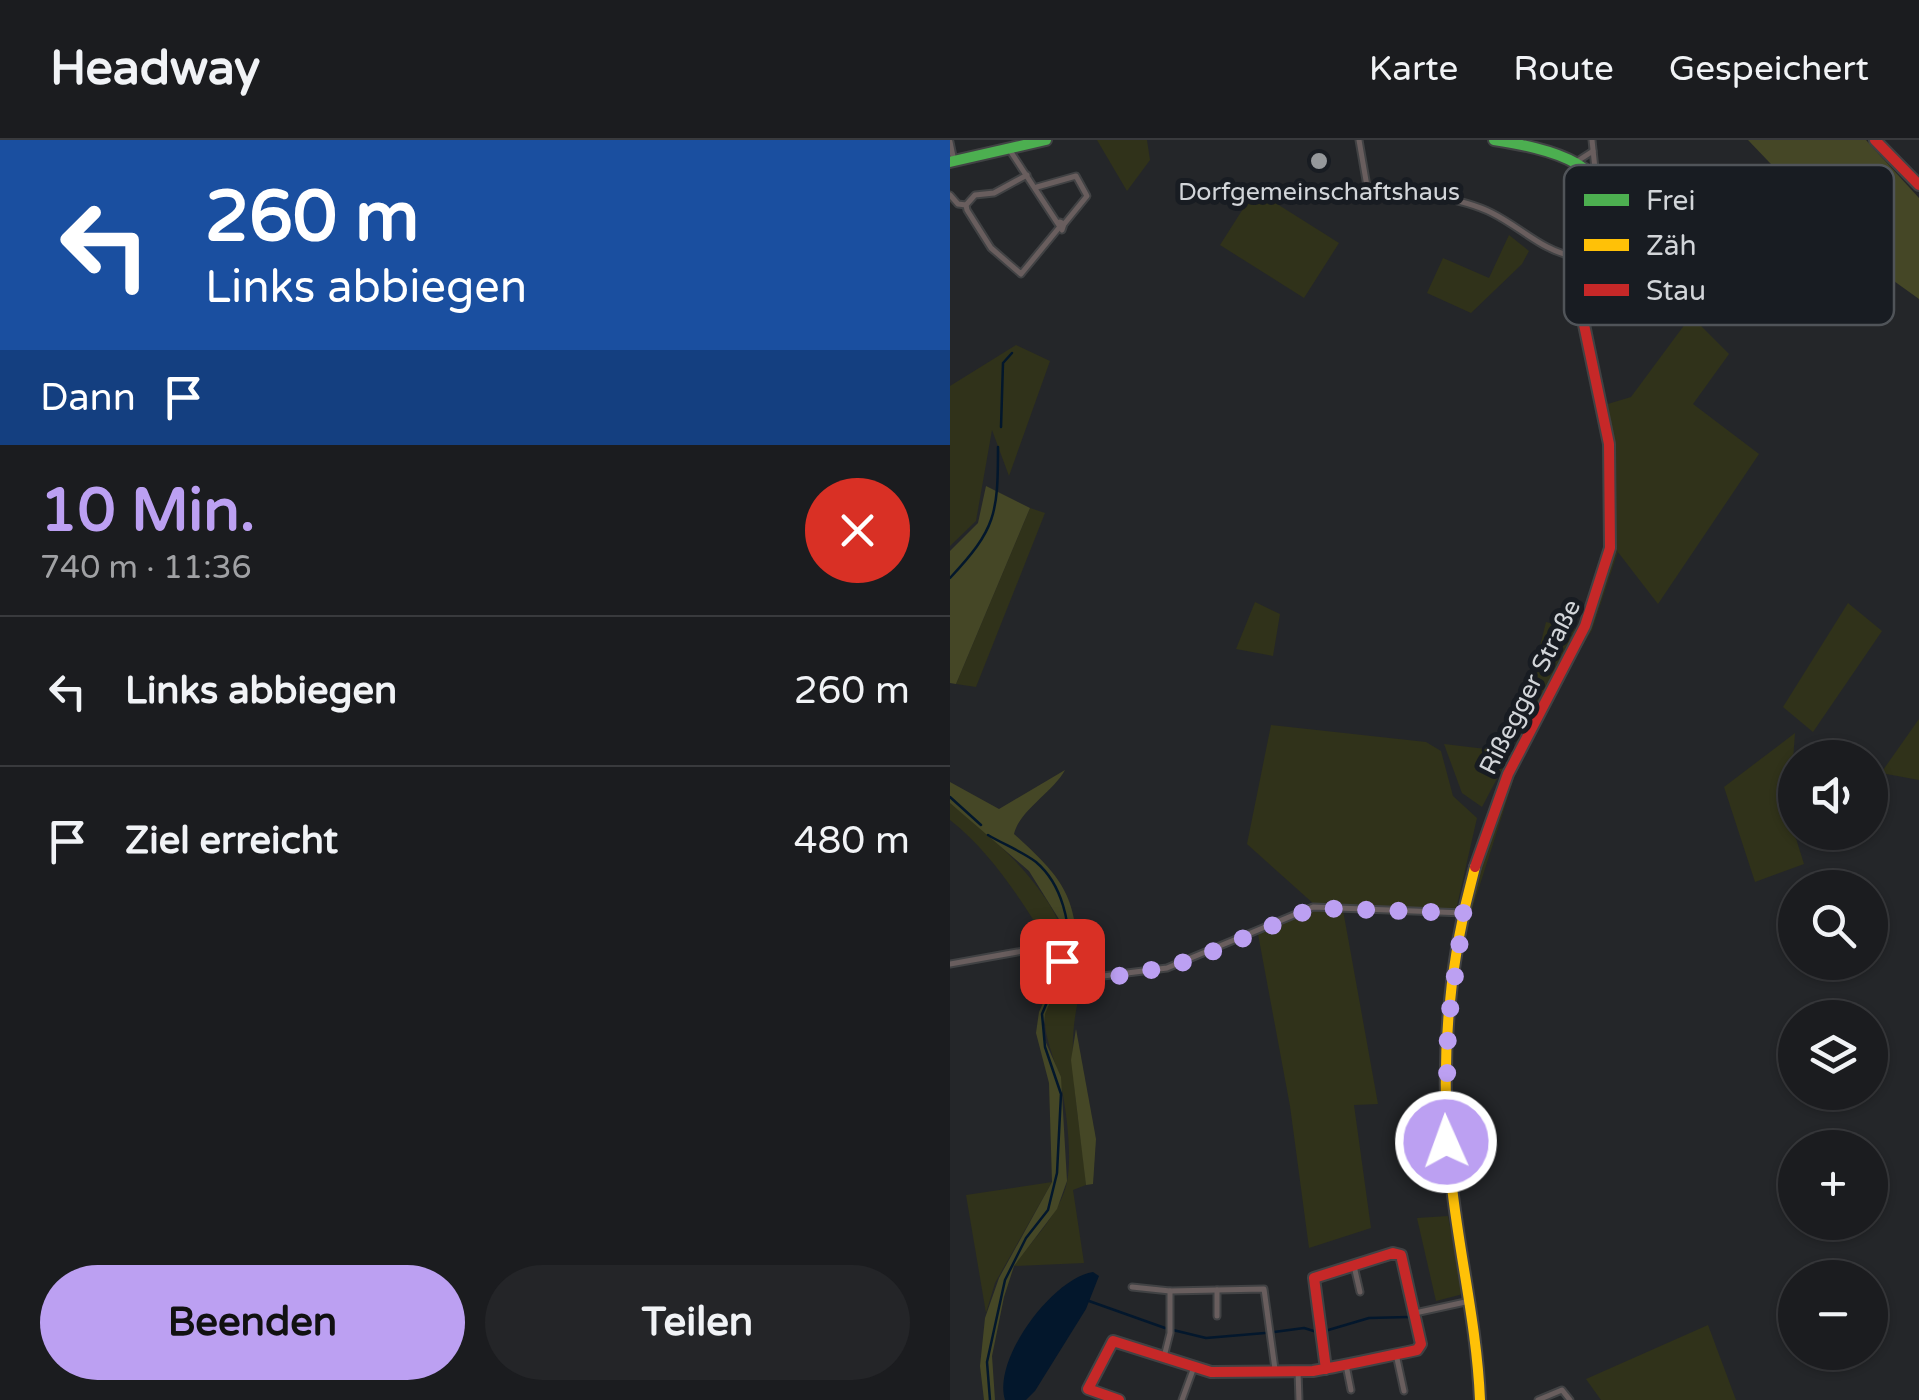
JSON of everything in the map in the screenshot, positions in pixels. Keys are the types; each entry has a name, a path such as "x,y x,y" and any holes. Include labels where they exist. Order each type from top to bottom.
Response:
{"street":[{"path":"950,142 952,162 1046,140"},
{"path":"1359,140 1368,192 1387,188 1482,208 1552,252 1564,254"},
{"path":"1494,140 1548,147 1579,165"},
{"path":"1592,140 1592,165"},
{"path":"1875,140 1919,185"},
{"path":"1009,149 1061,225"},
{"path":"1576,162 1593,151"},
{"path":"950,195 958,204 966,204 975,194 994,193 1027,175"},
{"path":"966,204 991,248 1020,274 1087,196 1076,176 1037,187"},
{"name":"Rißegger Straße","path":"1480,1400 1470,1301 1455,1213 1445,1101 1452,974 1489,818 1518,752 1592,612 1611,543 1612,468 1584,325"},
{"path":"950,964 1040,948 1054,954 1080,979 1097,980 1193,960 1313,908 1464,913"},
{"path":"1120,1400 1088,1389 1113,1341 1211,1372 1326,1369 1417,1350 1421,1344 1401,1256 1393,1254 1314,1278 1326,1369"},
{"path":"1354,1266 1360,1292"},
{"path":"1132,1286 1170,1291 1264,1289 1274,1370"},
{"path":"1217,1316 1218,1290"},
{"path":"1164,1357 1170,1332 1170,1291"},
{"path":"1414,1313 1470,1301"},
{"path":"1396,1354 1404,1391"},
{"path":"1346,1365 1351,1390"},
{"path":"1182,1400 1194,1367"},
{"path":"1298,1371 1298,1400"},
{"path":"1538,1400 1562,1390 1570,1400"}],"green space":[{"path":"1097,140 1147,140 1150,160 1127,191"},
{"path":"1748,140 1866,140 1889,165 1772,165"},
{"path":"1894,171 1919,198 1919,299 1894,281"},
{"path":"1255,190 1339,243 1304,298 1220,245"},
{"path":"1509,235 1529,251 1522,264 1471,313 1427,293 1443,258 1489,278"},
{"path":"1684,325 1700,325 1729,354 1693,404 1759,454 1658,604 1611,543 1613,503 1601,406 1631,397"},
{"path":"1016,345 1050,361 1009,476 992,430 976,521 950,546 950,386"},
{"path":"986,486 1030,508 956,684 950,683 950,551 978,523"},
{"path":"1030,508 1045,513 976,687 956,684"},
{"path":"1618,551 1592,630 1550,700 1514,778 1468,922 1465,919 1484,848 1513,770 1568,663 1611,554"},
{"path":"1255,602 1280,614 1273,656 1236,649"},
{"path":"1848,603 1882,631 1813,732 1783,707"},
{"path":"1546,622 1578,630 1514,751"},
{"path":"1919,719 1919,780 1888,774 1888,763"},
{"path":"1271,725 1426,742 1441,751 1453,796 1477,818 1456,910 1407,912 1315,905 1247,844"},
{"path":"1444,744 1511,752 1482,807 1462,793"},
{"path":"1778,746 1778,850 1800,850 1804,864 1778,870 1778,874 1755,882 1724,787"},
{"path":"1065,770 1022,817 1014,834 1044,862 1063,888 1077,936 1078,958 1059,980 1045,1014 1043,1036 1061,1077 1067,1181 1057,1209 1014,1266 992,1356 995,1400 984,1400 980,1366 985,1318 999,1278 1052,1182 1049,1083 1036,1033 1039,1012 1065,954 1062,924 1029,871 950,803 950,782 999,809"},
{"path":"950,803 1006,852 1045,898 1064,942 1061,961 1049,951 1038,927 992,862 950,820"},
{"path":"1313,909 1343,910 1378,1104 1354,1105 1371,1228 1309,1248 1290,1106 1258,934"},
{"path":"1068,969 1084,981 1073,1031 1073,1056 1086,1185 1073,1190 1084,1263 1014,1266 1052,1216 1067,1182 1066,1111 1045,1015 1055,986"},
{"path":"1076,1029 1096,1139 1093,1184 1086,1185 1071,1060"},
{"path":"1052,1182 995,1283 986,1313 966,1195"},
{"path":"1448,1216 1463,1294 1436,1301 1417,1218"},
{"path":"1708,1325 1736,1400 1601,1400 1586,1379"}],"water":[{"path":"1093,1272 1099,1276 1086,1309 1035,1391 1026,1400 1005,1400 1003,1383 1008,1364 1029,1323 1061,1289"}],"waterway":[{"path":"1001,427 1003,363 1012,353"},
{"path":"950,578 977,546 991,519 997,489 998,447"},
{"path":"950,797 981,825"},
{"path":"988,835 1036,862 1053,882 1066,919 1067,957"},
{"path":"990,1400 987,1362 1005,1280 1026,1238 1048,1210 1057,1173 1061,1094 1045,1047 1042,1014 1060,971"},
{"path":"1089,1301 1165,1328"},
{"path":"1325,1331 1369,1318 1409,1317"},
{"path":"1274,1332 1304,1328 1317,1332"},
{"path":"1173,1330 1206,1338 1265,1333"}],"traffic: fast":[{"path":"950,162 1046,140"},
{"path":"1494,140 1535,148 1578,165"}],"traffic: slow":[{"path":"1475,867 1452,986 1446,1106 1452,1187 1480,1400"}],"traffic: jam":[{"path":"1875,140 1919,185"},
{"path":"1475,867 1508,774 1585,626 1610,548 1609,444 1584,325"},
{"path":"1119,1400 1088,1389 1113,1341 1211,1372 1313,1371 1326,1369 1352,1364 1417,1350 1421,1344 1401,1255 1393,1253 1314,1278 1326,1369"}],"place":[{"name":"Dorfgemeinschaftshaus","path":"1319,161"}],"route":[{"path":"1062,961 1074,976 1084,980 1167,968 1320,906 1408,914 1464,913 1452,974 1448,1024 1446,1142"}]}
